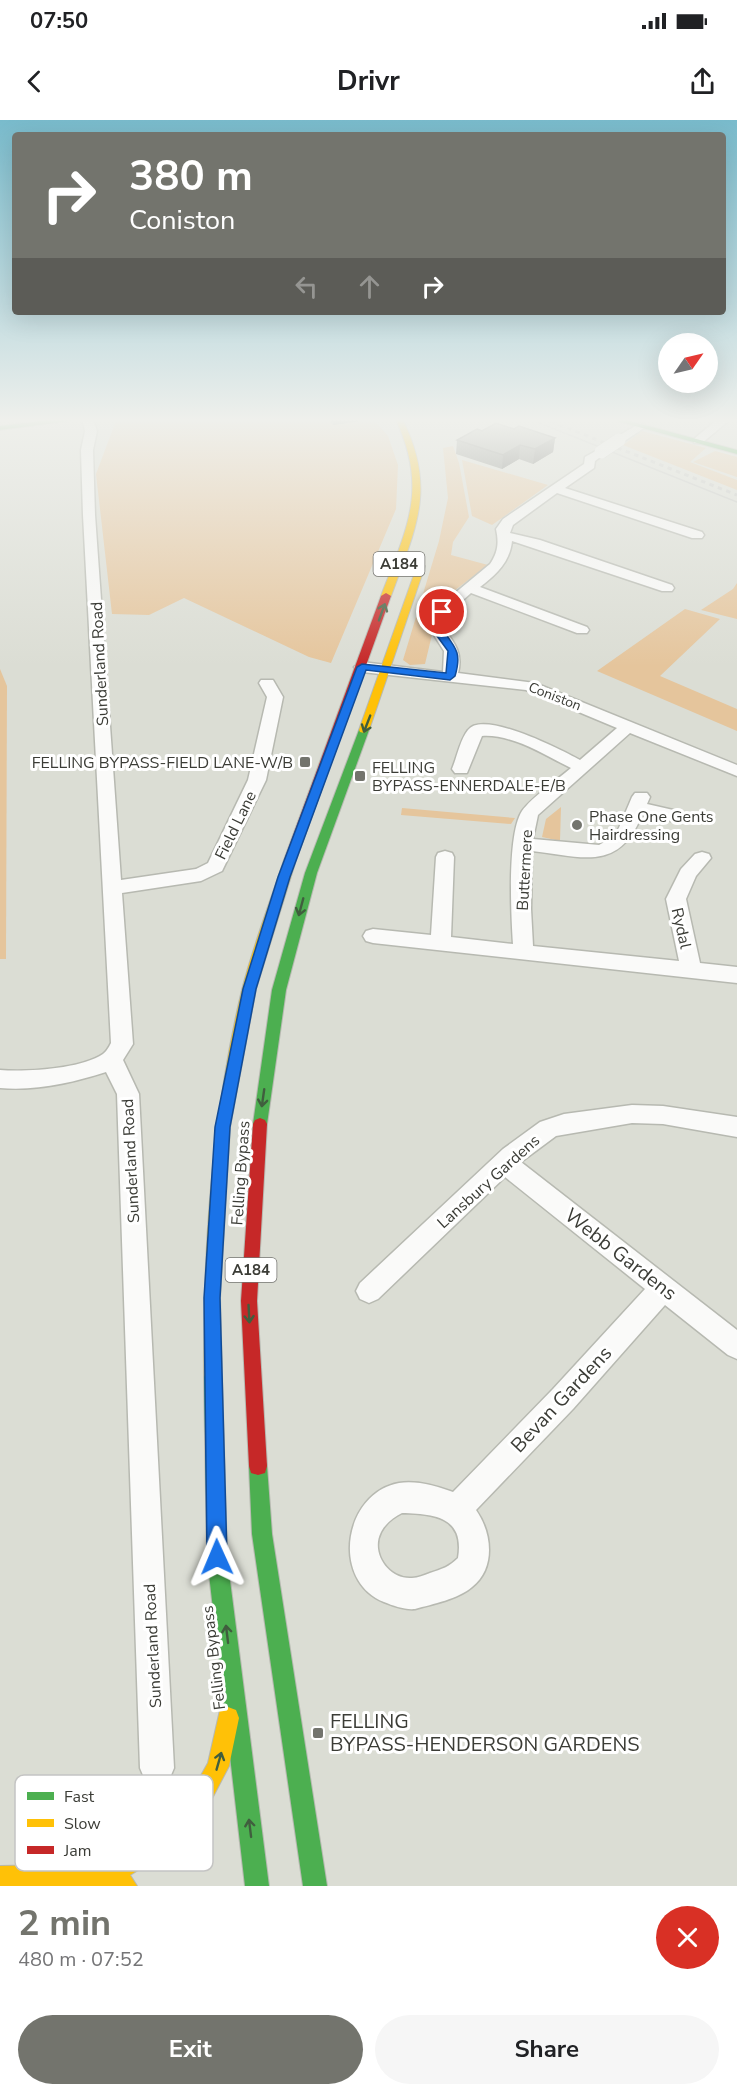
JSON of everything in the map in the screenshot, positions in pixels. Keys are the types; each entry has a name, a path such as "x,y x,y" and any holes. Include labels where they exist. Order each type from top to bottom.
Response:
{"main road":[{"name":"Felling Bypass","path":"257,1886 217,1557 212,1322 223,1127 253,978 284,877 409,537 418,500"},
{"name":"Felling Bypass","path":"315,1886 262,1534 249,1301 260,1118 279,990 311,873 387,669 417,582 425,550"},
{"path":"213,1775 218,1766 234,1689"},
{"path":"0,1877 109,1875 116,1871"},
{"path":"109,1875 125,1886"}],"street":[{"name":"Sunderland Road","path":"89,500 122,1044 112,1060 128,1094 157,1768"},
{"path":"450,676 454,664 453,651 437,629 442,612 499,562 506,536 503,529 508,522 539,500"},
{"path":"591,500 697,535"},
{"path":"506,536 535,543 667,588"},
{"path":"471,588 582,630"},
{"name":"Coniston","path":"362,667 529,686 737,771"},
{"name":"Field Lane","path":"114,888 201,875 215,867 257,780 275,698 267,683"},
{"name":"Buttermere","path":"523,952 521,909 523,844 524,830 530,813 628,726"},
{"path":"460,769 475,731 486,729 506,732 582,766"},
{"path":"523,844 595,852 606,850 622,840 638,802 676,816"},
{"path":"441,944 445,857"},
{"name":"Rydal","path":"692,970 675,899 688,873 702,858"},
{"path":"373,936 737,975"},
{"path":"0,1079 15,1080 92,1070 112,1060"},
{"name":"Lansbury Gardens","path":"369,1291 504,1163 533,1138 548,1129 564,1124 632,1114 663,1115 737,1127"},
{"name":"Webb Gardens","path":"504,1163 737,1346"},
{"name":"Bevan Gardens","path":"456,1510 562,1399 663,1287"}],"shaded area":[{"path":"99,500 396,500 396,509 331,663 309,657 184,598 149,615 112,614"},
{"path":"447,500 466,500 469,517 453,542 451,555 488,565 446,597 441,597 425,664 410,665 403,660 439,541"},
{"path":"469,500 526,500 492,525 472,516"},
{"path":"737,583 737,619 701,610 733,589"},
{"path":"685,609 720,619 660,676 737,709 737,731 597,671"},
{"path":"0,669 7,686 6,959 0,959"},
{"path":"561,807 560,841 542,837 546,819"},
{"path":"402,808 515,818 511,824 401,815"}],"tram line":[{"path":"733,500 737,502"}],"traffic: fast":[{"path":"260,1124 279,990 311,873 364,730"},
{"path":"213,1375 217,1557 257,1886"},
{"path":"258,1466 262,1534 315,1886"}],"traffic: slow":[{"path":"386,596 410,529 416,500"},
{"path":"364,730 421,566"},
{"path":"213,1375 212,1298 223,1127 249,989 290,860"},
{"path":"213,1775 218,1766 228,1718"},
{"path":"116,1871 109,1875 125,1886"},
{"path":"0,1877 109,1875"}],"traffic: jam":[{"path":"290,860 386,596"},
{"path":"258,1466 249,1301 260,1124"}],"place":[{"name":"FELLING BYPASS-FIELD LANE-W/B","path":"305,762"},
{"name":"FELLING BYPASS-ENNERDALE-E/B","path":"360,776"},
{"name":"Phase One Gents Hairdressing","path":"577,825"},
{"name":"FELLING BYPASS-HENDERSON GARDENS","path":"318,1733"}],"route":[{"path":"217,1557 212,1298 223,1127 249,989 284,877 362,667 450,676 454,664 453,651 437,629 442,612"}]}
